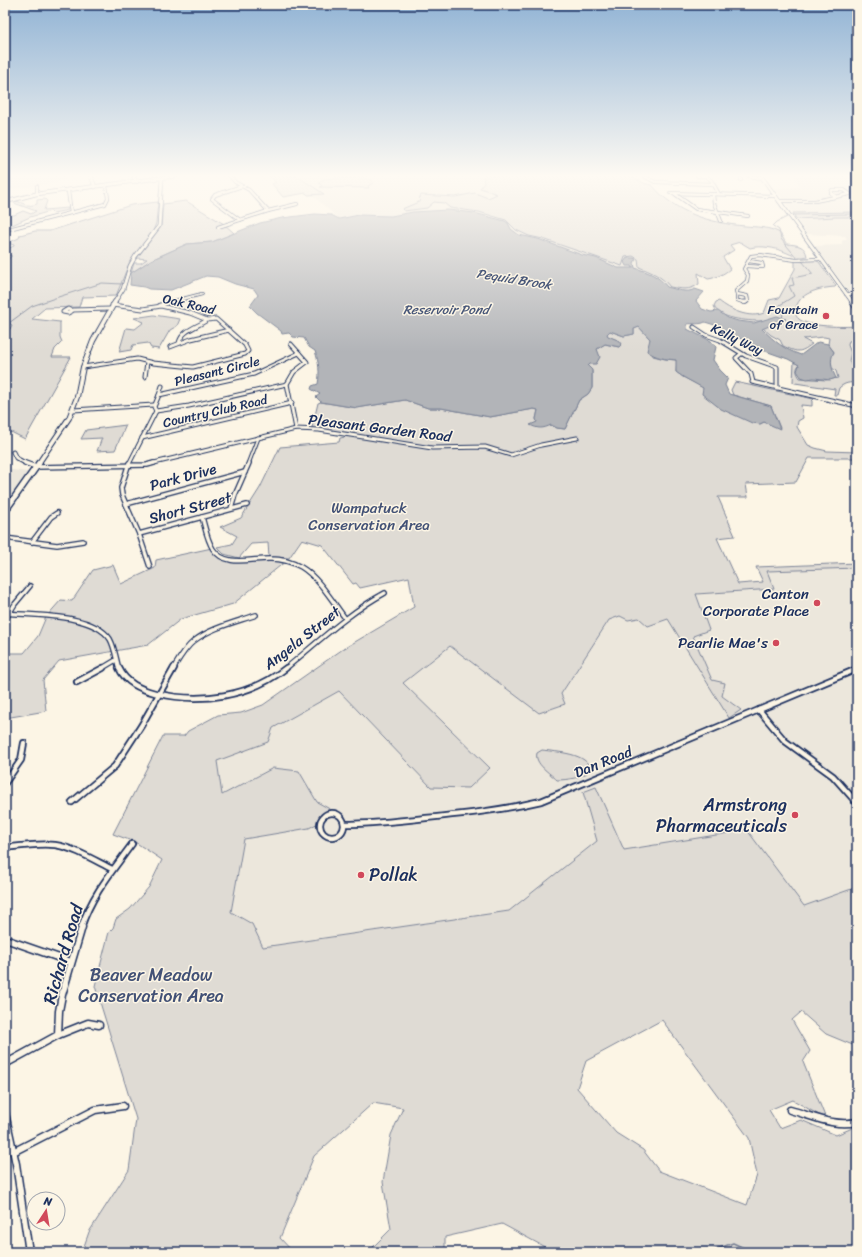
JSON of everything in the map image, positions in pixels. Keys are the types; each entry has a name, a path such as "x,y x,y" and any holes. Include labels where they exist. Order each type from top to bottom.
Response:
{"main road":[{"path":"5,512 60,434 73,410 83,367 93,341 111,307 123,289 130,266 152,235"},
{"path":"803,235 857,309"}],"street":[{"path":"736,294 746,296 748,301 745,303 737,300 736,294 737,290 748,279 744,269 751,256 757,254 796,260 820,258"},
{"path":"746,266 763,267 762,262 749,261"},
{"path":"157,306 202,294"},
{"path":"846,294 857,294"},
{"name":"Oak Road","path":"72,310 111,307 143,309 157,306 190,312 207,320 218,320 248,350 245,354 193,367 148,362 137,359 83,367"},
{"path":"179,343 180,338 184,333 207,320"},
{"name":"Kelly Way","path":"694,327 706,335 720,340 741,354 777,367 777,388"},
{"path":"170,347 179,343 229,330"},
{"path":"291,344 308,362 294,372 286,384 292,403 296,429"},
{"name":"Pleasant Circle","path":"159,395 254,374 299,353"},
{"path":"741,354 736,358 751,374 753,382 857,406"},
{"path":"145,377 148,362"},
{"name":"Pleasant Circle","path":"156,410 189,406 286,384"},
{"name":"Pleasant Circle","path":"154,405 162,386"},
{"name":"Country Club Road","path":"142,438 292,403"},
{"path":"73,410 154,405 156,410 128,466 121,488 122,495 139,534 150,567"},
{"name":"Pleasant Garden Road","path":"36,467 128,466 160,463 296,429 329,431 432,448 485,447 512,455 541,445 577,438"},
{"path":"231,509 258,438"},
{"path":"13,452 16,458 26,464 36,467"},
{"name":"Park Drive","path":"126,504 245,472"},
{"name":"Short Street","path":"139,534 247,505"},
{"path":"32,542 51,517 57,513"},
{"path":"202,517 212,548 216,553 232,561 280,560 301,567 314,578 345,618"},
{"path":"5,538 57,545 83,541"},
{"path":"5,620 7,613 30,586"},
{"name":"Angela Street","path":"7,613 72,620 102,629 112,644 119,669 129,681 138,687 159,694 189,699 226,695 247,689 270,679 345,618 385,593"},
{"path":"72,802 115,766 181,656 194,641 210,632 256,615"},
{"path":"77,682 116,660"},
{"name":"Dan Road","path":"344,824 364,825 464,815 496,811 533,803 549,798 732,720 857,669"},
{"path":"759,710 785,741 834,776 857,803"},
{"path":"5,783 22,758 24,743"},
{"path":"330,814 341,816 344,824 340,834 331,837 323,835 319,828 319,824 323,817 330,814"},
{"path":"5,848 42,844 56,845 112,869"},
{"name":"Richard Road","path":"58,1035 59,1008 85,916 112,869 132,844"},
{"path":"5,940 71,962"},
{"path":"5,1064 58,1035 88,1023 99,1025"},
{"path":"13,1152 95,1110 123,1106"},
{"path":"790,1110 811,1118 842,1125 857,1122"},
{"path":"5,1113 25,1218 29,1252"}],"shaded area":[{"path":"519,235 672,235 698,267 695,289 692,291 682,291 667,287 662,280 635,268 634,263 629,266 632,266 633,268 618,268 596,258 582,255 538,239"},
{"path":"820,235 857,235 857,292 849,292 815,246 842,245 842,241 847,239 845,236"},
{"path":"5,469 28,472 5,504"},
{"path":"857,568 857,887 804,906 747,830 624,850 596,787 583,792 597,841 509,911 263,947 252,924 231,912 244,839 309,828 317,802 299,771 273,768 222,795 217,760 268,742 273,728 339,691 431,787 490,768 403,683 450,646 539,713 565,704 561,694 609,620 620,616 628,620 639,618 648,626 668,619 729,717 741,710 722,696 712,680 693,636 709,630 696,594 774,589 766,571"}],"green space":[{"path":"20,235 150,235 130,261 116,296 82,297 79,307 45,308 32,319 60,322 60,337 62,342 55,349 52,357 71,357 25,439 11,432 5,436 5,261 12,256 5,254 5,250 14,246 8,243 19,238"},
{"path":"155,235 230,235 212,242 187,244 151,260 131,273 134,263 141,263 147,259 137,258"},
{"path":"526,235 781,235 787,244 797,245 802,248 806,252 807,256 796,256 768,247 750,248 740,242 730,245 734,250 723,257 730,269 728,271 717,277 708,279 698,273 699,284 689,289 685,289 670,287 660,277 639,267 638,259 633,256 625,257 622,266 543,239"},
{"path":"815,260 819,262 836,286 816,290 804,296 797,305 797,317 803,322 810,324 857,326 857,339 849,341 848,345 851,353 849,361 857,375 857,383 843,385 839,388 837,395 834,395 835,389 793,382 794,362 799,365 797,372 800,378 826,380 838,378 836,371 831,367 831,356 834,352 828,344 829,338 803,339 812,344 801,351 795,351 783,346 780,340 763,328 785,319 775,318 761,321 734,318 721,314 714,306 716,302 719,301 740,313 758,315 764,313 769,300 779,298 795,269 795,261"},
{"path":"154,315 180,319 177,326 170,330 159,349 151,348 148,343 133,345 131,350 119,352 126,328 135,329 144,322 134,318"},
{"path":"639,327 650,339 653,356 677,360 676,372 760,424 764,422 780,428 771,406 733,395 731,390 735,382 814,399 812,401 812,406 801,405 803,418 798,421 797,427 808,445 827,451 857,452 857,458 809,458 796,482 746,484 748,497 718,497 735,536 717,538 738,584 763,582 756,567 857,563 857,568 767,571 774,589 696,594 709,630 693,636 712,680 725,683 722,696 741,710 729,718 668,619 648,626 639,618 628,620 620,616 609,620 561,694 565,704 539,713 450,646 403,683 490,768 469,788 431,787 339,691 273,728 268,742 217,761 222,795 273,768 299,771 317,802 337,813 309,828 244,839 231,912 252,924 263,947 509,911 597,841 583,792 596,787 624,850 747,830 804,906 857,887 857,1045 855,1046 826,1034 801,1012 792,1020 810,1051 803,1062 826,1119 793,1100 769,1110 780,1128 801,1120 836,1135 857,1126 857,1252 554,1252 502,1224 445,1237 445,1252 368,1252 391,1229 383,1182 391,1135 403,1108 373,1103 314,1156 280,1238 293,1252 82,1252 89,1232 129,1170 136,1119 95,986 109,932 113,928 116,919 130,909 149,887 162,860 135,842 113,834 163,736 184,736 188,731 218,715 241,713 263,705 343,649 414,607 409,577 360,588 356,583 353,584 322,545 302,539 289,558 269,557 268,543 251,544 239,558 224,554 217,547 232,544 237,536 220,527 241,518 260,488 280,447 339,442 340,438 345,437 344,433 312,428 318,403 321,402 357,408 405,400 428,408 441,408 490,417 534,409 538,410 536,419 538,423 531,425 551,425 557,428 565,429 579,400 588,394 592,388 592,371 588,366 597,349 605,344 619,347 620,341 607,336 607,334 610,331 624,336 634,334 634,329","holes":["662,1020 749,1138 757,1175 747,1205 659,1171 643,1150 616,1133 577,1088 586,1061"]},
{"path":"126,425 115,450 97,451 102,438 81,439 86,430"},
{"path":"212,548 226,559 286,561 233,604 181,619 148,645 59,661 43,680 46,711 5,718 5,658 8,653 24,653 38,636 46,617 61,600 72,601 93,570 113,565 121,584 155,568 156,560"},
{"path":"542,750 571,754 584,760 588,764 590,770 579,777 557,780 540,765 538,761 537,753"}],"water":[{"name":"Reservoir Pond","path":"231,235 519,235 538,239 582,255 596,258 618,268 633,268 632,266 626,266 624,262 627,258 634,258 636,259 634,263 635,268 653,275 667,287 685,291 695,289 704,292 696,301 702,309 711,312 718,311 728,318 738,321 754,323 777,316 786,319 762,329 780,345 801,355 818,342 828,344 834,352 832,355 832,365 836,378 830,380 814,378 807,379 801,377 797,371 799,365 788,359 754,347 746,341 725,332 718,326 705,322 699,324 687,324 687,329 711,341 716,347 713,360 728,378 725,385 729,394 771,406 780,429 764,422 760,424 752,423 721,409 702,394 703,388 676,372 676,360 657,357 647,351 650,339 639,327 634,329 634,334 624,336 610,331 607,334 608,336 620,341 622,344 619,347 605,344 597,349 600,357 596,364 590,364 588,366 592,370 592,388 588,394 579,400 565,429 557,428 551,425 540,428 530,425 537,422 536,419 538,410 534,409 490,417 441,408 428,408 405,400 357,408 321,402 316,397 320,394 311,389 312,386 318,384 319,380 319,368 315,351 309,347 304,338 293,337 289,333 282,334 281,331 250,306 258,295 254,289 235,284 218,277 206,276 171,290 149,289 130,285 131,273 151,260 187,244 212,242"}],"waterway":[{"name":"Pequid Brook","path":"780,235 781,239 798,259"},
{"name":"Pequid Brook","path":"782,318 783,314 777,309 780,305 794,296 789,286 794,285 792,278 813,274 802,261"},
{"name":"Pequid Brook","path":"5,332 10,329 12,325 9,323 32,306 102,283 122,284"},
{"path":"709,1252 733,1243 753,1252"}],"place":[{"name":"Fountain of Grace","path":"826,316"},
{"name":"Canton Corporate Place","path":"817,603"},
{"name":"Pearlie Mae's","path":"776,643"},
{"name":"Armstrong Pharmaceuticals","path":"795,815"},
{"name":"Pollak","path":"361,875"}],"park label":[{"name":"Wampatuck Conservation Area","path":"369,516"},
{"name":"Beaver Meadow Conservation Area","path":"151,985"}]}
